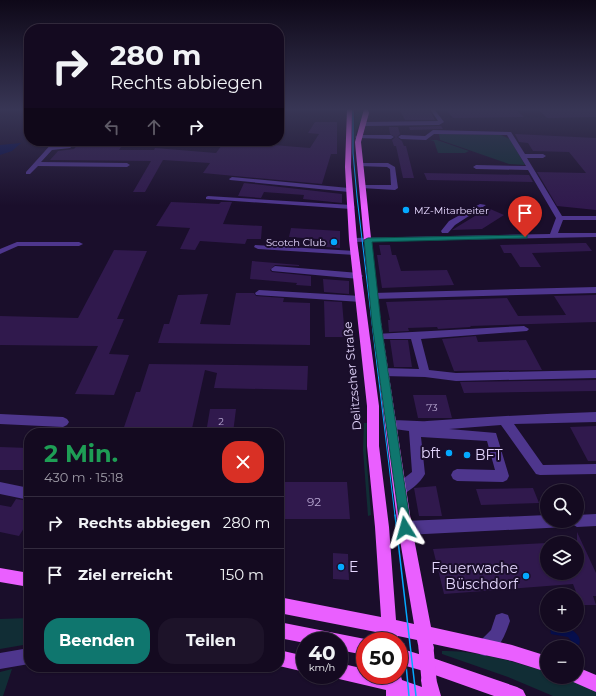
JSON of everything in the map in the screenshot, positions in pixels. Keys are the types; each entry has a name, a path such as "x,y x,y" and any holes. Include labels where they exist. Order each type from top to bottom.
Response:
{"main road":[{"name":"Delitzscher Straße","path":"348,141 349,190 353,240 359,276 367,297 378,336 405,528 425,641 431,688"},
{"name":"Delitzscher Straße","path":"358,141 368,240 367,297 373,406 373,446 382,528 389,632"},
{"path":"0,575 24,579"},
{"path":"284,606 375,632"},
{"path":"284,631 296,633"},
{"path":"408,639 485,648 540,662"},
{"path":"284,659 296,662"},
{"path":"408,659 447,670 517,696"},
{"path":"348,673 394,685 422,696"},
{"path":"584,678 596,684"}],"street":[{"path":"515,141 560,218 554,236"},
{"path":"28,173 50,148 64,148 68,146"},
{"path":"524,156 543,156"},
{"path":"36,164 126,164"},
{"path":"360,165 388,165 393,168 395,188 363,187"},
{"path":"476,167 531,168"},
{"path":"232,179 349,190"},
{"path":"208,198 351,207"},
{"path":"445,231 452,223 482,205"},
{"path":"560,218 596,218"},
{"path":"353,240 596,235"},
{"path":"0,252 17,244 79,244"},
{"path":"258,246 355,253"},
{"path":"275,269 359,276"},
{"path":"259,293 367,297 596,290"},
{"path":"378,336 415,336 524,329"},
{"path":"415,336 425,373"},
{"path":"383,372 425,373 456,377 596,374"},
{"path":"414,430 504,420 596,418"},
{"path":"0,419 63,422"},
{"path":"504,420 540,470 596,469"},
{"path":"390,425 414,430 492,436 503,476 457,476"},
{"path":"400,490 419,474 414,430"},
{"path":"0,488 24,493"},
{"path":"584,521 596,520"},
{"path":"405,528 540,522"},
{"path":"485,648 497,635 502,621"},
{"path":"0,661 24,657"}],"shaded area":[{"path":"355,141 357,141 359,165 357,165"},
{"path":"434,141 441,141 469,151 465,153 438,153"},
{"path":"444,141 511,141 525,165 509,164"},
{"path":"21,143 12,151 0,155 0,145"},
{"path":"364,423 367,423 366,451 371,515 368,516 363,450"},
{"path":"24,618 24,645 0,649 0,619"},
{"path":"551,632 574,632 580,640 570,640 568,637 551,634"},
{"path":"442,651 469,652 522,664 540,670 540,684 581,684 596,691 596,696 553,696 508,677 442,654"},
{"path":"12,669 3,696 0,696 0,672"}],"building":[{"path":"314,141 337,141 337,154 331,154 322,184 203,173 210,163 163,160 145,192 133,192 151,161 50,160 58,151 74,149 77,146 122,146 119,150 154,150 155,148 216,153 221,146 284,146 310,148"},
{"path":"392,141 402,141 404,146 406,146 414,178 403,178 396,146 394,146"},
{"path":"596,141 596,210 557,206 537,172 586,173 569,152 533,151 528,143 519,142"},
{"path":"424,173 529,175 533,182 427,180"},
{"path":"244,183 342,194 342,203 303,199 304,195 264,192 261,198 238,196"},
{"path":"171,202 219,204 221,202 232,202 223,224 262,226 261,239 247,239 245,244 200,241 195,250 180,249 190,228 156,226"},
{"path":"488,208 504,215 482,229 452,230"},
{"path":"291,228 340,231 340,248 324,247 324,242 319,239 289,237"},
{"path":"586,243 592,251 532,253 541,267 520,267 511,253 504,253 500,245"},
{"path":"379,245 390,245 392,255 396,255 401,271 447,270 454,285 382,288 377,255 381,255"},
{"path":"114,250 147,251 117,319 124,319 109,354 129,355 114,395 75,394 98,346 0,345 0,316 78,318"},
{"path":"252,261 299,265 275,265 270,270 272,272 311,276 311,286 296,285 297,283 250,279"},
{"path":"323,279 349,281 349,294 324,292"},
{"path":"236,293 254,293 256,296 284,298 283,302 310,303 310,345 158,343 164,324 169,324 178,295 208,294 200,324 230,325"},
{"path":"596,295 596,322 470,326 471,327 438,329 437,327 408,328 409,331 389,332 388,320 390,320 386,302 507,298 518,316 566,315 554,296"},
{"path":"324,301 342,302 345,337 325,337"},
{"path":"476,336 478,342 526,340 542,370 454,371 442,339"},
{"path":"390,340 408,340 412,367 394,367"},
{"path":"149,364 308,366 307,390 214,388 217,373 205,370 192,428 124,428 136,392 140,392"},
{"path":"596,380 596,391 464,393 460,382"},
{"path":"413,395 446,395 452,418 418,418"},
{"path":"210,409 236,409 234,428 207,428"},
{"path":"596,426 596,461 588,461 570,427"},
{"path":"0,447 24,448 24,470 0,470"},
{"path":"284,482 347,482 350,519 284,519"},
{"path":"436,486 442,516 419,516 414,488"},
{"path":"533,488 539,503 481,505 476,489"},
{"path":"16,499 24,500 24,528 19,536 0,532 0,505 11,507"},
{"path":"540,543 540,580 584,580 584,547 596,573 596,596 593,596 596,605 584,605 584,588 575,588 573,584 444,594 433,549"},
{"name":"E","path":"333,553 348,554 349,580 333,579"}],"tram line":[{"path":"353,141 357,197 395,516"},
{"path":"395,515 416,696"},
{"path":"408,684 409,696"}],"place":[{"name":"MZ-Mitarbeiter","path":"406,210"},
{"name":"Scotch Club","path":"334,242"},
{"name":"bft","path":"449,453"},
{"name":"BFT","path":"467,455"},
{"name":"E","path":"341,567"},
{"name":"Feuerwache Büschdorf","path":"526,576"}],"route":[{"path":"405,528 376,323 368,240 525,237"}]}
